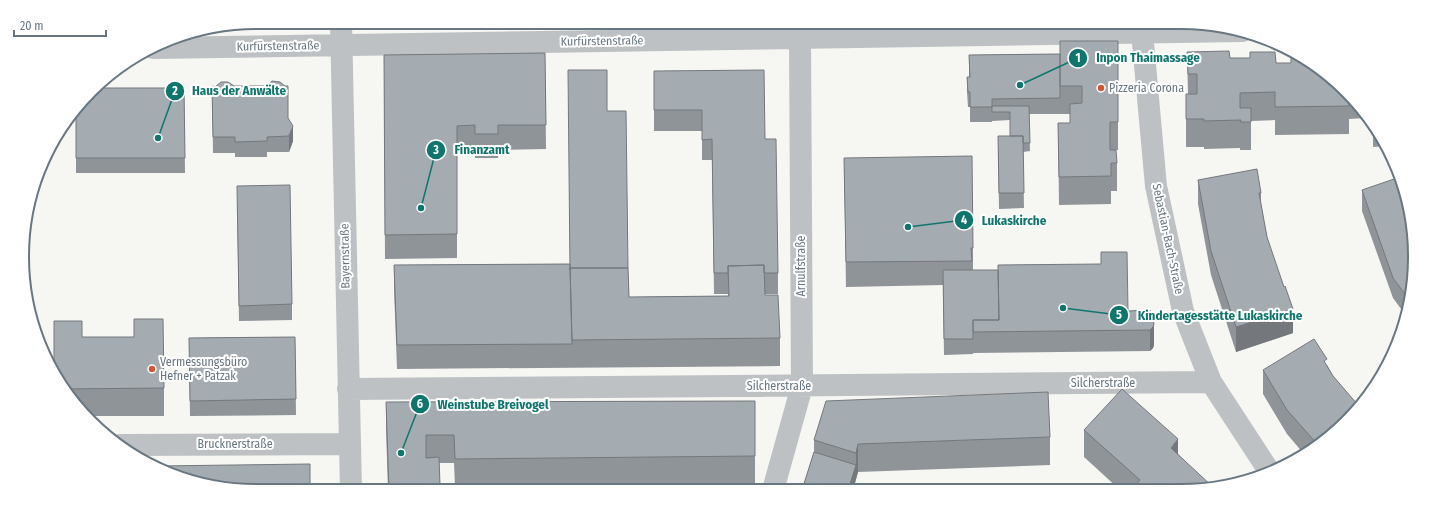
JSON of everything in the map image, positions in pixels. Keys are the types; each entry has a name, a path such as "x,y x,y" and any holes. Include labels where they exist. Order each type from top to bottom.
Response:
{"street":[{"name":"Bayernstraße","path":"341,29 351,484"},
{"name":"Kurfürstenstraße","path":"165,48 800,38 918,29"},
{"name":"Sebastian-Bach-Straße","path":"1142,29 1156,186 1183,311 1210,382 1267,467"},
{"name":"Arnulfstraße","path":"775,484 802,386 800,38"},
{"name":"Silcherstraße","path":"348,389 1210,382"},
{"name":"Brucknerstraße","path":"129,445 350,444"}],"building":[{"path":"1060,41 1118,41 1118,122 1110,122 1110,150 1116,150 1117,163 1111,163 1111,176 1059,177 1058,123 1070,123 1070,104 1082,103 1082,86 1060,86"},
{"path":"1229,51 1230,58 1250,58 1250,52 1275,52 1276,63 1291,63 1291,57 1294,59 1331,85 1349,103 1349,106 1275,107 1275,92 1240,93 1240,108 1251,108 1251,122 1240,122 1241,120 1204,121 1204,119 1186,119 1186,94 1197,94 1197,74 1188,74 1187,52"},
{"path":"545,53 546,125 498,125 498,134 475,134 475,125 457,126 457,234 385,235 384,55"},
{"path":"1060,54 1060,98 992,99 992,107 970,107 970,92 968,92 967,77 970,77 969,55"},
{"path":"568,70 607,70 607,111 626,111 628,268 570,268 570,270"},
{"path":"764,70 765,139 776,139 778,273 764,273 764,265 728,266 728,273 714,273 712,139 702,140 702,110 654,110 654,71"},
{"path":"272,81 280,82 285,86 288,86 288,118 293,126 289,136 267,137 267,141 235,142 235,137 213,137 212,86 215,87 221,82 228,82 234,86 267,86"},
{"path":"103,88 184,88 185,158 76,158 76,118 85,106"},
{"path":"992,106 1029,106 1030,143 1023,143 1023,136 1010,136 1010,112 992,112"},
{"path":"998,136 1023,136 1024,193 999,193"},
{"path":"972,156 972,261 846,262 844,158"},
{"path":"1257,169 1261,193 1259,193 1267,237 1293,309 1236,327 1211,251 1198,180"},
{"path":"1395,179 1404,212 1408,242 1408,271 1405,294 1393,278 1362,190"},
{"path":"290,185 292,304 239,306 237,186"},
{"path":"1101,252 1127,252 1128,311 1150,310 1154,324 1150,330 973,332 973,320 999,320 998,265 1101,264"},
{"path":"570,264 572,344 397,345 394,265"},
{"path":"764,265 765,295 778,295 780,338 572,340 570,268 628,268 629,297 729,296 728,266"},
{"path":"943,270 998,270 999,320 973,320 973,339 944,339"},
{"path":"134,319 163,319 164,388 71,389 54,361 54,321 82,321 82,337 134,337"},
{"path":"295,337 296,399 190,401 189,338"},
{"path":"1314,339 1327,359 1324,361 1333,376 1356,402 1331,428 1314,441 1287,410 1263,370"},
{"path":"1122,389 1178,439 1171,448 1208,482 1195,484 1137,484 1140,480 1084,430"},
{"path":"1048,392 1050,437 858,444 856,453 814,440 826,401"},
{"path":"755,401 755,456 455,459 454,435 426,435 426,458 439,457 440,484 389,484 386,402"},
{"path":"814,452 856,465 850,484 804,484"},
{"path":"310,464 310,484 242,484 212,480 167,466"}],"place":[{"name":"Inpon Thaimassage","path":"1020,85"},
{"name":"Pizzeria Corona","path":"1101,88"},
{"name":"Haus der Anwälte","path":"158,138"},
{"name":"Finanzamt","path":"421,208"},
{"name":"Lukaskirche","path":"908,227"},
{"name":"Kindertagesstätte Lukaskirche","path":"1063,308"},
{"name":"Vermessungsbüro Hefner + Patzak","path":"152,369"},
{"name":"Weinstube Breivogel","path":"401,453"}]}
